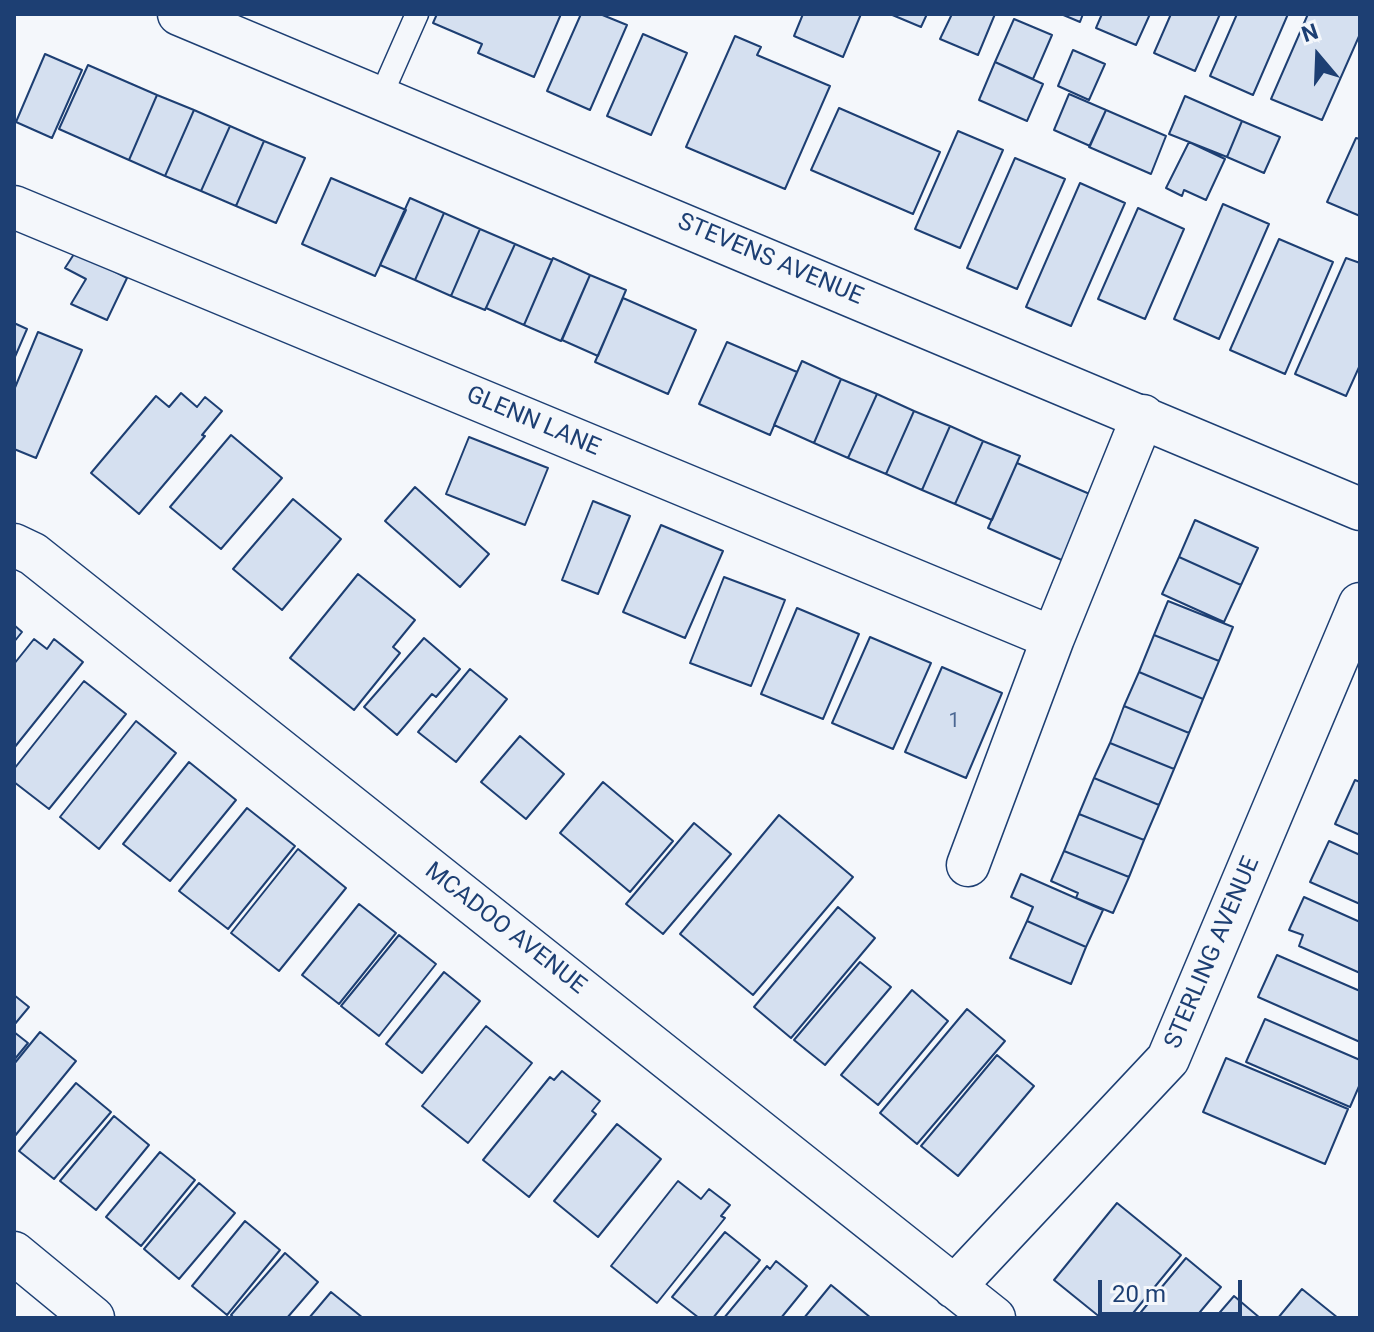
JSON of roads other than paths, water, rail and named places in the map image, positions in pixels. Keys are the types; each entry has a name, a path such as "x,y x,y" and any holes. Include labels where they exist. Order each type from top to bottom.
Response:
{"street":[{"name":"STEVENS AVENUE","path":"179,14 1360,509"},
{"name":"GLENN LANE","path":"14,207 1053,638"},
{"path":"968,865 1053,638 1143,416"},
{"name":"MCADOO AVENUE","path":"14,545 45,563 994,1318"},
{"name":"STERLING AVENUE","path":"954,1287 1168,1059 1360,604"},
{"path":"14,1253 93,1318"}],"lane":[{"path":"380,98 417,14"}]}
